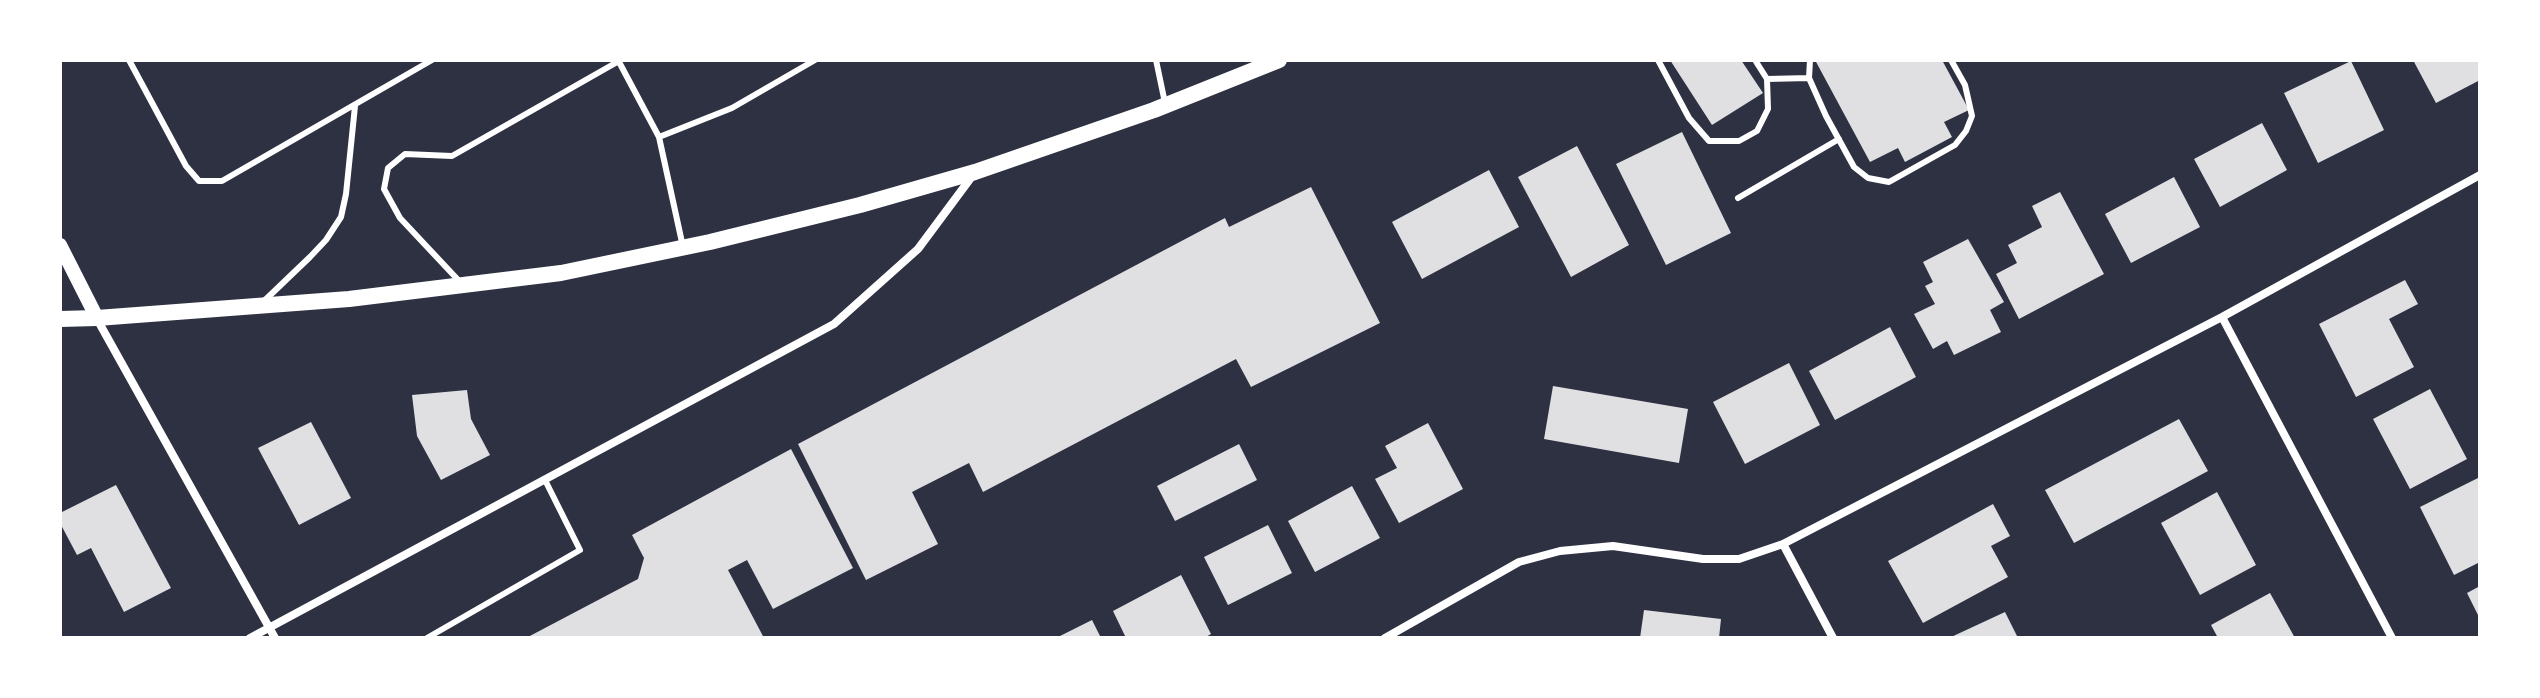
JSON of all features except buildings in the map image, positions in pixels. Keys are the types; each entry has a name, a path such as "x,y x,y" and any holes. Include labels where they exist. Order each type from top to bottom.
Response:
{"main road":[{"path":"60,319 259,306 561,273 860,205 975,172 1165,106 1279,60"}],"street":[{"path":"250,638 834,324 918,249 975,172"},
{"path":"1385,638 1519,562 1560,551 1613,546 1703,559 1739,559 1783,544 2222,317 2480,175"},
{"path":"60,245 97,318 275,638"},
{"path":"2222,317 2392,638"},
{"path":"1783,544 1833,638"}],"lane":[{"path":"129,60 186,166 199,181 222,181 432,60"},
{"path":"463,285 400,218 384,189 388,168 405,154 452,156 619,60 659,137 683,247"},
{"path":"659,137 732,108 815,60"},
{"path":"1156,60 1165,106"},
{"path":"1658,60 1689,118 1709,141 1739,141 1757,131 1768,109 1767,79 1755,60"},
{"path":"1810,60 1809,78 1854,167 1868,178 1889,182 1955,145 1966,131 1972,116 1965,85 1951,60"},
{"path":"1767,79 1809,78"},
{"path":"259,306 326,240 341,217 355,106"},
{"path":"1738,198 1839,139"},
{"path":"427,638 580,550 545,480"}]}
